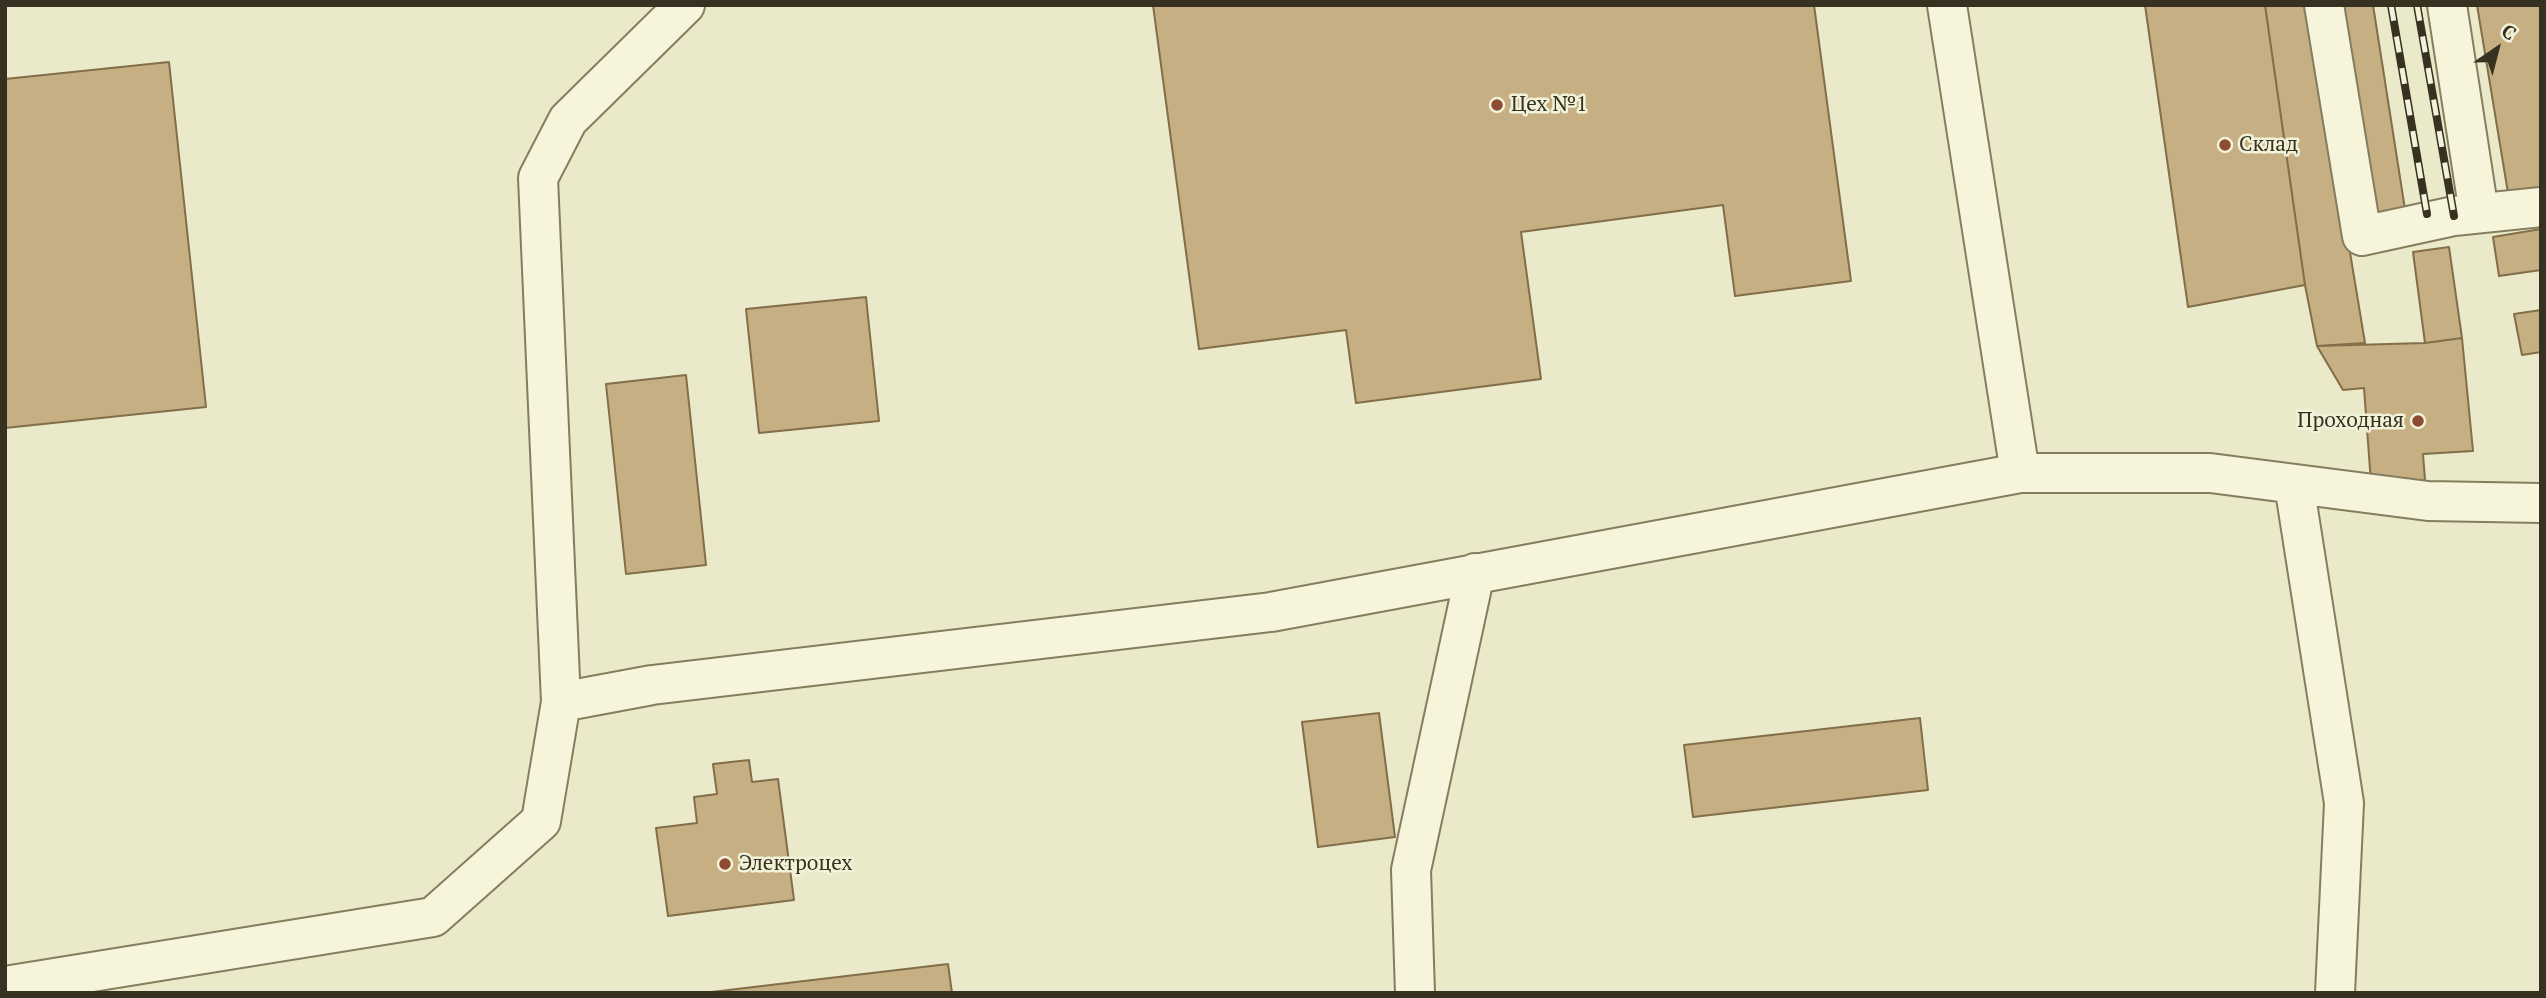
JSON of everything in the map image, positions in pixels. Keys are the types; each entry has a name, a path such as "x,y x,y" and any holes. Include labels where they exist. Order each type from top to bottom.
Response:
{"lane":[{"path":"5,986 433,916 541,821 561,702 538,178 568,120 685,5"},
{"path":"1947,5 2020,473"},
{"path":"2324,5 2362,236 2454,216 2541,207"},
{"path":"2447,5 2479,214"},
{"path":"561,702 666,683 1271,612 2020,473 2210,473 2428,502 2541,503"},
{"path":"2294,484 2344,803 2335,993"},
{"path":"1415,993 1411,870 1475,573"}],"building":[{"name":"Цех №1","path":"1153,5 1814,5 1851,281 1735,296 1723,205 1521,232 1541,379 1356,403 1346,330 1199,349"},
{"name":"Склад","path":"2145,5 2265,5 2305,285 2188,307"},
{"path":"2265,5 2309,5 2365,343 2317,346 2305,285"},
{"path":"2340,5 2373,5 2407,222 2378,227"},
{"path":"2477,5 2541,5 2541,201 2510,205"},
{"path":"169,62 206,407 5,428 5,79"},
{"path":"2541,229 2541,270 2499,276 2493,237"},
{"path":"2449,247 2462,338 2425,343 2413,252"},
{"path":"866,297 879,421 759,433 746,309"},
{"path":"2541,310 2541,352 2522,355 2514,314"},
{"name":"Проходная","path":"2462,338 2473,451 2423,454 2425,480 2371,483 2364,388 2343,390 2317,346 2425,343"},
{"path":"686,375 706,565 626,574 606,384"},
{"path":"1379,713 1395,837 1318,847 1302,722"},
{"path":"1920,718 1928,790 1693,817 1684,745"},
{"name":"Электроцех","path":"749,760 752,782 778,779 794,900 668,916 656,828 697,823 694,797 717,794 713,764"},
{"path":"948,964 952,993 703,993"}],"railway":[{"path":"2391,5 2427,214"},
{"path":"2417,5 2454,216"}],"place":[{"name":"Цех №1","path":"1497,105"},
{"name":"Склад","path":"2225,145"},
{"name":"Проходная","path":"2418,421"},
{"name":"Электроцех","path":"725,864"}]}
